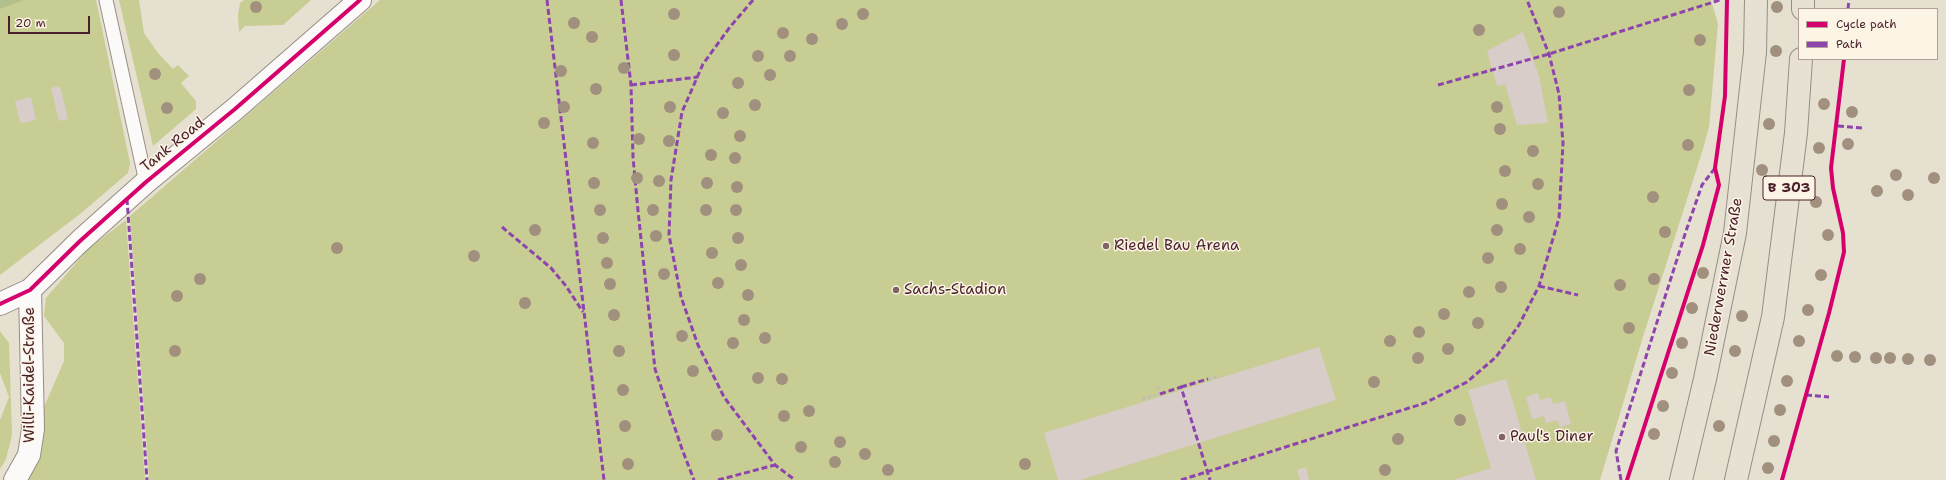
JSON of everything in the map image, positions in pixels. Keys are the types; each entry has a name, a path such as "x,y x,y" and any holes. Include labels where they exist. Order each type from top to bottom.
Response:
{"main road":[{"name":"Niederwerrner Straße","path":"1681,480 1705,379 1735,233 1754,52 1756,0"},
{"name":"B 303","path":"1736,480 1773,317 1796,133 1801,60"}],"street":[{"name":"Tank Road","path":"0,304 30,290 80,241 146,182 224,119 360,0"},
{"name":"Willi-Kaidel-Straße","path":"15,480 29,455 33,429 30,290"}],"lane":[{"path":"106,0 146,182"}],"path":[{"path":"1208,379 1220,376"},
{"path":"1142,399 1160,394 1157,385"}],"green space":[{"path":"0,0 96,0 130,163 128,173 80,214 0,275"},
{"path":"0,0 24,0 0,9"},
{"path":"119,0 139,0 144,33 158,53 173,69 178,65 189,76 181,83 196,101 196,109 153,146"},
{"path":"244,0 311,0 283,25 245,26 239,32 238,15 240,3"},
{"name":"Sachs-Stadion","path":"380,0 1711,0 1718,24 1709,127 1600,480 149,480 130,216"},
{"path":"126,220 145,480 28,480 38,455 44,407 64,361 64,343 44,316 46,298 88,249"},
{"path":"0,331 9,343 12,435 6,459 0,469 0,420 9,397 0,373"}],"building":[{"path":"1523,32 1539,76 1548,123 1517,125 1505,84 1497,86 1487,51"},
{"path":"60,86 68,119 59,121 51,88"},
{"path":"31,97 36,120 20,123 15,101"},
{"path":"1319,347 1336,400 1080,480 1058,480 1044,433"},
{"name":"Paul's Diner","path":"1506,379 1536,480 1453,480 1491,468 1468,390"},
{"path":"1538,393 1540,400 1551,397 1553,404 1565,401 1571,424 1560,427 1557,420 1546,423 1544,416 1532,419 1526,397"},
{"path":"1306,467 1309,480 1300,480 1297,470"}],"marked path":[{"path":"547,0 604,480"},
{"path":"621,0 631,85 633,157 655,369 694,480"},
{"path":"753,0 730,27 703,64 682,112 671,180 669,235 681,297 698,345 724,397 775,465 795,480"},
{"path":"1181,480 1425,403 1467,382 1496,357 1519,325 1539,286 1559,218 1563,143 1559,94 1549,54 1527,0"},
{"path":"1438,85 1549,54 1720,0"},
{"path":"1848,8 1849,0"},
{"path":"631,85 698,77"},
{"path":"1838,126 1862,128"},
{"path":"1621,480 1616,451 1702,185 1715,168"},
{"path":"127,199 147,480"},
{"path":"502,227 551,268 566,286 583,312"},
{"path":"1539,286 1578,295"},
{"path":"1181,387 1208,379"},
{"path":"1160,394 1181,387 1210,480"},
{"path":"1806,395 1829,397"},
{"path":"718,480 775,465"}],"cycle path":[{"path":"0,304 30,290 80,241 146,182 235,109 360,0"},
{"path":"1627,480 1703,245 1719,185 1715,168 1725,96 1727,0"},
{"path":"1782,480 1829,313 1844,252 1843,233 1833,188 1831,168 1844,60"}],"place":[{"name":"Riedel Bau Arena","path":"1106,246"},
{"name":"Sachs-Stadion","path":"896,290"},
{"name":"Paul's Diner","path":"1502,437"}]}
